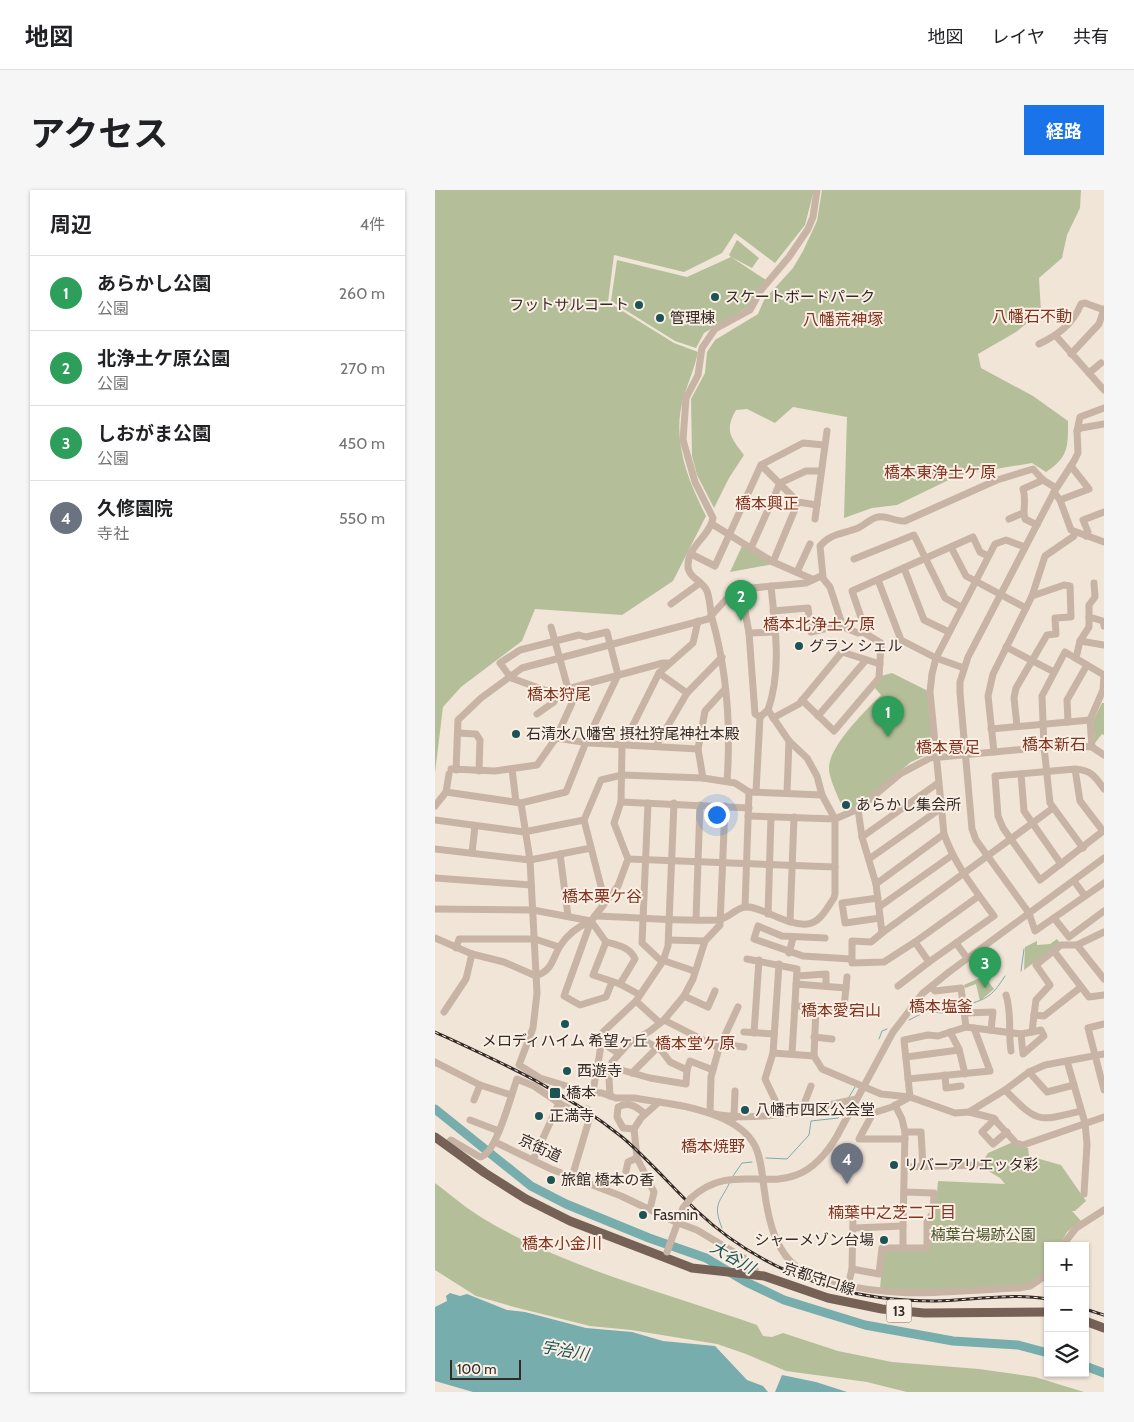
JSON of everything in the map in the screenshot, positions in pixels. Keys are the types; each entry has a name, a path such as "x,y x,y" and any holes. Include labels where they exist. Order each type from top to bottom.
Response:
{"main road":[{"name":"京都守口線","path":"435,1137 526,1199 571,1221 666,1255 692,1268 756,1274 828,1298 882,1309 934,1313 1044,1312"},
{"path":"1089,1322 1104,1328"}],"street":[{"path":"727,781 730,740 722,657 711,616 707,591 689,572 687,566 691,554 712,524 713,518 695,482 685,448 684,418 686,398 698,375 702,348 706,340 715,328 753,307 761,290 789,257 808,229 816,203 817,190"},
{"path":"1039,344 1056,336 1076,317 1081,304 1085,303 1104,310 1099,324 1071,354"},
{"path":"1056,336 1104,390"},
{"path":"1089,374 1101,362"},
{"path":"1104,408 1080,416 1077,431 1078,453 1055,490 964,668 960,693 970,820 976,840 1029,913 1035,931 1104,883"},
{"path":"1077,431 1081,428 1104,424"},
{"path":"815,519 827,431"},
{"path":"691,554 715,566 761,465 803,444 824,445"},
{"path":"761,465 799,502 817,505"},
{"path":"1060,500 1089,489 1071,466"},
{"path":"841,625 830,587 823,577 820,546 827,538 856,528 879,517 896,522 905,521 1022,471 1033,469 1055,490 1068,526 1075,533 1104,542"},
{"path":"751,548 780,483 806,471 821,471"},
{"path":"1037,525 1025,519 1023,513 1027,501 1023,489 1043,480"},
{"path":"773,562 799,502"},
{"path":"1087,536 1088,532 1083,520 1104,512"},
{"path":"1009,519 1023,513"},
{"path":"712,524 773,562 812,579"},
{"path":"994,752 989,684 1032,596 1045,556 1074,536 1075,533"},
{"path":"854,559 914,535 945,598 961,607"},
{"path":"863,632 865,629 853,591 973,537 980,552 988,556"},
{"path":"898,986 994,916 951,856 944,834 940,809 930,692 936,658 995,544 1001,540 1011,541 1025,547"},
{"path":"797,572 810,544"},
{"path":"951,547 966,576 1026,608"},
{"path":"904,568 924,620 949,632"},
{"path":"435,806 446,792 452,771 458,733 458,720 481,698 511,678 522,668 698,621 711,616 732,593 741,589 806,583 812,579 823,577"},
{"path":"878,580 901,640 936,658 964,668"},
{"path":"671,604 700,583"},
{"path":"1076,658 1080,641 1089,627 1089,605 1095,597 1094,583"},
{"path":"1017,726 1014,698 1016,688 1047,635 1056,634 1055,618 1071,617 1070,586 1063,584 1032,596"},
{"path":"745,907 748,816 753,792 760,717 769,710 774,694 777,669 771,586"},
{"path":"741,589 749,633 755,714 760,717"},
{"path":"773,611 807,608 811,632 841,625 858,633 863,632 881,644 879,678 834,731 802,700"},
{"path":"1089,618 1103,621 1104,626"},
{"path":"593,919 606,942 625,948 633,953 635,959 606,997 580,1005 564,996 593,919 621,881 628,860 614,823 621,802 622,747 659,674 693,643 698,621"},
{"path":"452,771 479,772 537,765 556,738 572,703 551,626"},
{"path":"446,792 519,803 566,792 585,742 618,676 607,632 586,637 579,635 519,650 500,663 511,678 553,693 568,690 618,676 669,663"},
{"path":"749,633 774,632"},
{"path":"1080,641 1104,645"},
{"path":"1006,647 1054,672"},
{"path":"773,718 799,704 842,652 880,664"},
{"path":"1083,848 1050,803 1044,747 1042,696 1065,652 1104,675 1103,690 1090,720 1092,747"},
{"path":"656,746 687,693 722,657"},
{"path":"818,716 866,660"},
{"path":"1068,722 1067,700 1087,665"},
{"path":"659,674 687,693"},
{"path":"703,778 698,748 705,711 725,689"},
{"path":"537,714 554,702 557,692"},
{"path":"435,909 533,910 593,919 669,918 720,920 745,907 757,908 791,922 807,924 816,922 834,898 835,819 822,795 813,767 807,758 789,741 769,710"},
{"path":"991,729 1090,720"},
{"path":"458,733 476,734 480,740 479,772"},
{"path":"556,738 585,742 698,748"},
{"path":"787,793 789,741"},
{"path":"748,816 835,819 858,809 900,774 914,765 935,757 1068,745 1092,747 1104,755"},
{"path":"512,769 530,860 537,976 533,1028 519,1066 549,1081 593,1092 692,1107 734,1118 801,1112 850,1101"},
{"path":"1075,769 1080,801 1103,831 1040,880 1011,839 998,816 995,776 1075,769 1085,770 1093,774 1104,789"},
{"path":"1021,774 1024,811 1061,864"},
{"path":"605,902 584,820 601,780 622,776 703,778 735,782 753,792 822,795"},
{"path":"862,837 938,783"},
{"path":"621,802 749,808"},
{"path":"648,803 642,943 663,961 694,971"},
{"path":"593,1092 603,1030 638,998 663,961 669,940 674,804"},
{"path":"696,919 700,805"},
{"path":"610,1096 609,1078 611,1067 619,1053 628,1044 662,1022 684,996 693,979 705,941 718,930 725,806"},
{"path":"979,896 884,962 852,963 852,941 871,942 1053,808"},
{"path":"858,809 862,837 876,884 882,933"},
{"path":"869,859 940,809"},
{"path":"768,914 771,816"},
{"path":"791,922 794,818"},
{"path":"435,820 524,832 584,820"},
{"path":"472,853 475,826"},
{"path":"876,884 944,834"},
{"path":"435,849 530,860 591,848"},
{"path":"560,854 568,916"},
{"path":"879,908 951,856"},
{"path":"666,1255 683,1208 691,1198 706,1186 722,1179 763,1181 793,1177 818,1162 828,1152 850,1101 864,1085 893,1032 907,1012 931,987 967,958 1104,858"},
{"path":"628,860 835,867"},
{"path":"435,878 531,885"},
{"path":"1074,881 1085,896"},
{"path":"878,898 842,903 845,923 880,918"},
{"path":"1054,918 1069,937 1104,911"},
{"path":"435,938 455,948 504,962 537,976 549,970 559,947 570,934 593,919"},
{"path":"825,938 793,938 758,926 754,939 803,956 851,959"},
{"path":"1032,1032 1036,1000 1050,985 1035,965 1061,945 1077,945 1101,934 1104,943"},
{"path":"789,952 793,938"},
{"path":"455,948 459,939 535,940 559,947"},
{"path":"669,940 705,941"},
{"path":"606,942 593,973 595,977 616,983 638,998 662,1022 721,1046 744,1048"},
{"path":"915,942 929,962"},
{"path":"957,943 967,958"},
{"path":"1077,945 1104,979"},
{"path":"1053,950 1089,997 1104,995"},
{"path":"444,1012 466,979 472,954"},
{"path":"747,959 797,969 792,1054"},
{"path":"754,1033 759,960"},
{"path":"771,1115 775,1100 765,1079 773,1053 779,964"},
{"path":"796,980 826,974 825,986"},
{"path":"844,1008 847,977"},
{"path":"796,980 846,988"},
{"path":"908,1079 990,1071 970,1028 961,988 935,991 931,987"},
{"path":"1034,1015 1044,1016 1081,987"},
{"path":"684,996 708,1007 715,991"},
{"path":"537,993 546,994"},
{"path":"1006,995 1010,1007 1009,1032 1011,1051"},
{"path":"576,1014 580,1005"},
{"path":"795,1006 865,1009"},
{"path":"710,1113 713,1070 738,1007"},
{"path":"816,1007 814,1056 822,1069 864,1085 881,1094 910,1097 955,1112 982,1114 995,1119 1016,1142 1023,1145 1104,1117"},
{"path":"966,1013 993,1012 991,1030"},
{"path":"1104,1024 1088,1028 1104,1090"},
{"path":"904,1040 928,1035 938,1036 970,1028 1021,1034 1041,1030 1045,1036 1023,1054 1021,1034"},
{"path":"744,1032 774,1034"},
{"path":"893,1032 904,1040 910,1097"},
{"path":"950,1032 959,1050 965,1074"},
{"path":"814,1037 832,1039"},
{"path":"640,1038 657,1048 670,1062 687,1070"},
{"path":"601,1042 619,1053"},
{"path":"633,1073 657,1048"},
{"path":"906,1057 959,1050"},
{"path":"773,1053 814,1056"},
{"path":"969,1112 1005,1090 1029,1072 1053,1062 1104,1054"},
{"path":"611,1067 686,1084 690,1061 713,1070"},
{"path":"1067,1061 1085,1123 1087,1144 1085,1194"},
{"path":"435,1062 480,1085 511,1095 517,1079 534,1086 559,1104 589,1120 572,1177"},
{"path":"1029,1072 1047,1092 1074,1085"},
{"path":"945,1075 946,1088 961,1086"},
{"path":"474,1100 480,1085"},
{"path":"801,1112 811,1086"},
{"path":"1005,1090 1029,1114 1039,1119 1081,1110"},
{"path":"734,1118 735,1091"},
{"name":"京街道","path":"511,1095 495,1142 697,1230 754,1265 756,1274"},
{"path":"910,1097 895,1105 873,1112 859,1138 905,1136 921,1132 923,1167"},
{"path":"650,1209 654,1192 637,1158 634,1129 645,1114 659,1102"},
{"path":"533,1160 559,1104"},
{"path":"634,1129 623,1128 617,1117 618,1107 631,1105 645,1114"},
{"path":"895,1105 902,1119 905,1136 903,1248"},
{"path":"583,1116 587,1109"},
{"path":"710,1113 743,1131 754,1144 759,1159 774,1234 779,1246 794,1265 807,1273 866,1290 920,1294 1019,1288 1030,1286 1044,1277"},
{"path":"995,1119 982,1132 993,1144 1007,1132"},
{"path":"470,1120 499,1132"},
{"path":"446,1145 451,1140 480,1157 487,1153 495,1142"},
{"path":"626,1171 628,1162 637,1158"},
{"path":"905,1167 981,1165"},
{"path":"852,1269 879,1274 882,1248 927,1248 927,1222 933,1214 934,1192 904,1192"},
{"path":"1065,1242 1075,1228 1104,1210"},
{"path":"848,1286 852,1269 853,1214"},
{"path":"854,1228 903,1226"}],"green space":[{"path":"435,190 814,190 805,225 775,263 735,233 722,253 684,272 614,255 608,302 674,343 698,352 684,396 679,427 680,443 687,473 706,516 673,581 622,615 535,609 522,641 461,687 443,707 435,773"},
{"path":"822,190 1081,190 1080,208 1067,235 1062,258 1039,278 1041,312 1016,332 978,354 981,368 1033,396 1068,421 1066,450 1054,467 1046,472 1032,463 959,475 897,505 872,508 844,518 847,417 793,407 775,423 747,409 736,410 732,417 730,429 733,439 744,455 729,478 714,508 697,475 692,456 691,399 705,373 707,352 715,340 758,314 764,300 793,268 817,221"},
{"path":"737,240 759,258 752,268 729,255"},
{"path":"731,257 766,280 750,306 704,333 696,348 675,341 611,301 617,260 687,277"},
{"path":"742,546 774,564 730,572"},
{"path":"892,673 928,691 933,752 911,762 857,807 844,811 830,777 829,767 831,758 850,728 881,695 874,687 881,676"},
{"path":"1102,703 1104,703 1104,735 1102,734 1095,743 1093,721"},
{"path":"1057,939 1060,943 1024,970 1025,947 1037,941 1037,945 1050,944"},
{"path":"984,976 994,989 980,1001 976,984 965,988 964,985"},
{"name":"楠葉台場跡公園","path":"1013,1142 1028,1148 1029,1156 1061,1165 1086,1201 1075,1211 1072,1211 1081,1221 1067,1232 1061,1242 1044,1242 1044,1273 1030,1283 1019,1286 912,1291 880,1289 883,1253 886,1250 929,1251 930,1222 935,1214 938,1181 1005,1184 1000,1178 985,1169 983,1161 988,1153"},
{"path":"435,1183 484,1219 515,1236 617,1278 757,1325 763,1336 772,1337 783,1333 838,1351 892,1362 979,1369 1035,1377 1084,1392 907,1392 867,1382 786,1371 717,1344 631,1330 590,1326 476,1296 435,1270"}],"water":[{"name":"宇治川","path":"450,1293 460,1296 467,1294 507,1310 525,1312 586,1328 632,1332 663,1341 715,1346 747,1380 763,1386 768,1392 473,1392 435,1381 435,1307 447,1301 446,1296"},
{"path":"782,1375 816,1382 847,1392 775,1392"}],"waterway":[{"path":"1021,971 1024,949"},
{"path":"966,1005 980,1001 989,995 997,988 1005,976"},
{"path":"909,1020 927,1011 942,1013 960,1007"},
{"path":"879,1039 882,1031 887,1029"},
{"path":"849,1097 855,1087"},
{"path":"766,1158 787,1159 809,1135 811,1121 838,1118 845,1105"},
{"name":"大谷川","path":"435,1109 531,1186 566,1204 649,1238 706,1258 746,1282 784,1300 865,1325 953,1341 1018,1345 1044,1352"},
{"path":"733,1176 742,1163 752,1162"},
{"path":"722,1228 717,1208 730,1182"},
{"path":"706,1258 710,1250"},
{"name":"大谷川","path":"1089,1367 1104,1373"}],"railway":[{"path":"435,1032 531,1078 578,1105 622,1137 711,1224 742,1246 794,1274 830,1287 869,1296 895,1299 935,1301 991,1297 1044,1298"},
{"path":"1089,1310 1104,1315"}],"place":[{"name":"スケートボードパーク","path":"715,297"},
{"name":"フットサルコート","path":"639,305"},
{"name":"管理棟","path":"660,318"},
{"name":"北浄土ケ原公園","path":"741,621"},
{"name":"グラン シェル","path":"799,646"},
{"name":"石清水八幡宮 摂社狩尾神社本殿","path":"516,734"},
{"name":"あらかし公園","path":"888,737"},
{"name":"あらかし集会所","path":"846,805"},
{"name":"しおがま公園","path":"985,988"},
{"name":"メロディハイム 希望ヶ丘","path":"565,1024"},
{"name":"西遊寺","path":"567,1071"},
{"name":"橋本","path":"555,1093"},
{"name":"八幡市四区公会堂","path":"745,1110"},
{"name":"正満寺","path":"539,1116"},
{"name":"リバーアリエッタ彩","path":"894,1165"},
{"name":"旅館 橋本の香","path":"551,1180"},
{"name":"久修園院","path":"847,1184"},
{"name":"Fasmin","path":"643,1215"},
{"name":"シャーメゾン台場","path":"884,1240"}],"district":[{"name":"八幡石不動","path":"1032,316"},
{"name":"八幡荒神塚","path":"843,319"},
{"name":"橋本東浄土ケ原","path":"940,472"},
{"name":"橋本興正","path":"767,503"},
{"name":"橋本北浄土ケ原","path":"819,624"},
{"name":"橋本狩尾","path":"559,694"},
{"name":"橋本新石","path":"1054,744"},
{"name":"橋本意足","path":"948,747"},
{"name":"橋本栗ケ谷","path":"602,896"},
{"name":"橋本塩釜","path":"941,1006"},
{"name":"橋本愛宕山","path":"841,1010"},
{"name":"橋本堂ケ原","path":"695,1043"},
{"name":"橋本焼野","path":"713,1146"},
{"name":"楠葉中之芝二丁目","path":"892,1212"},
{"name":"橋本小金川","path":"562,1243"}]}
